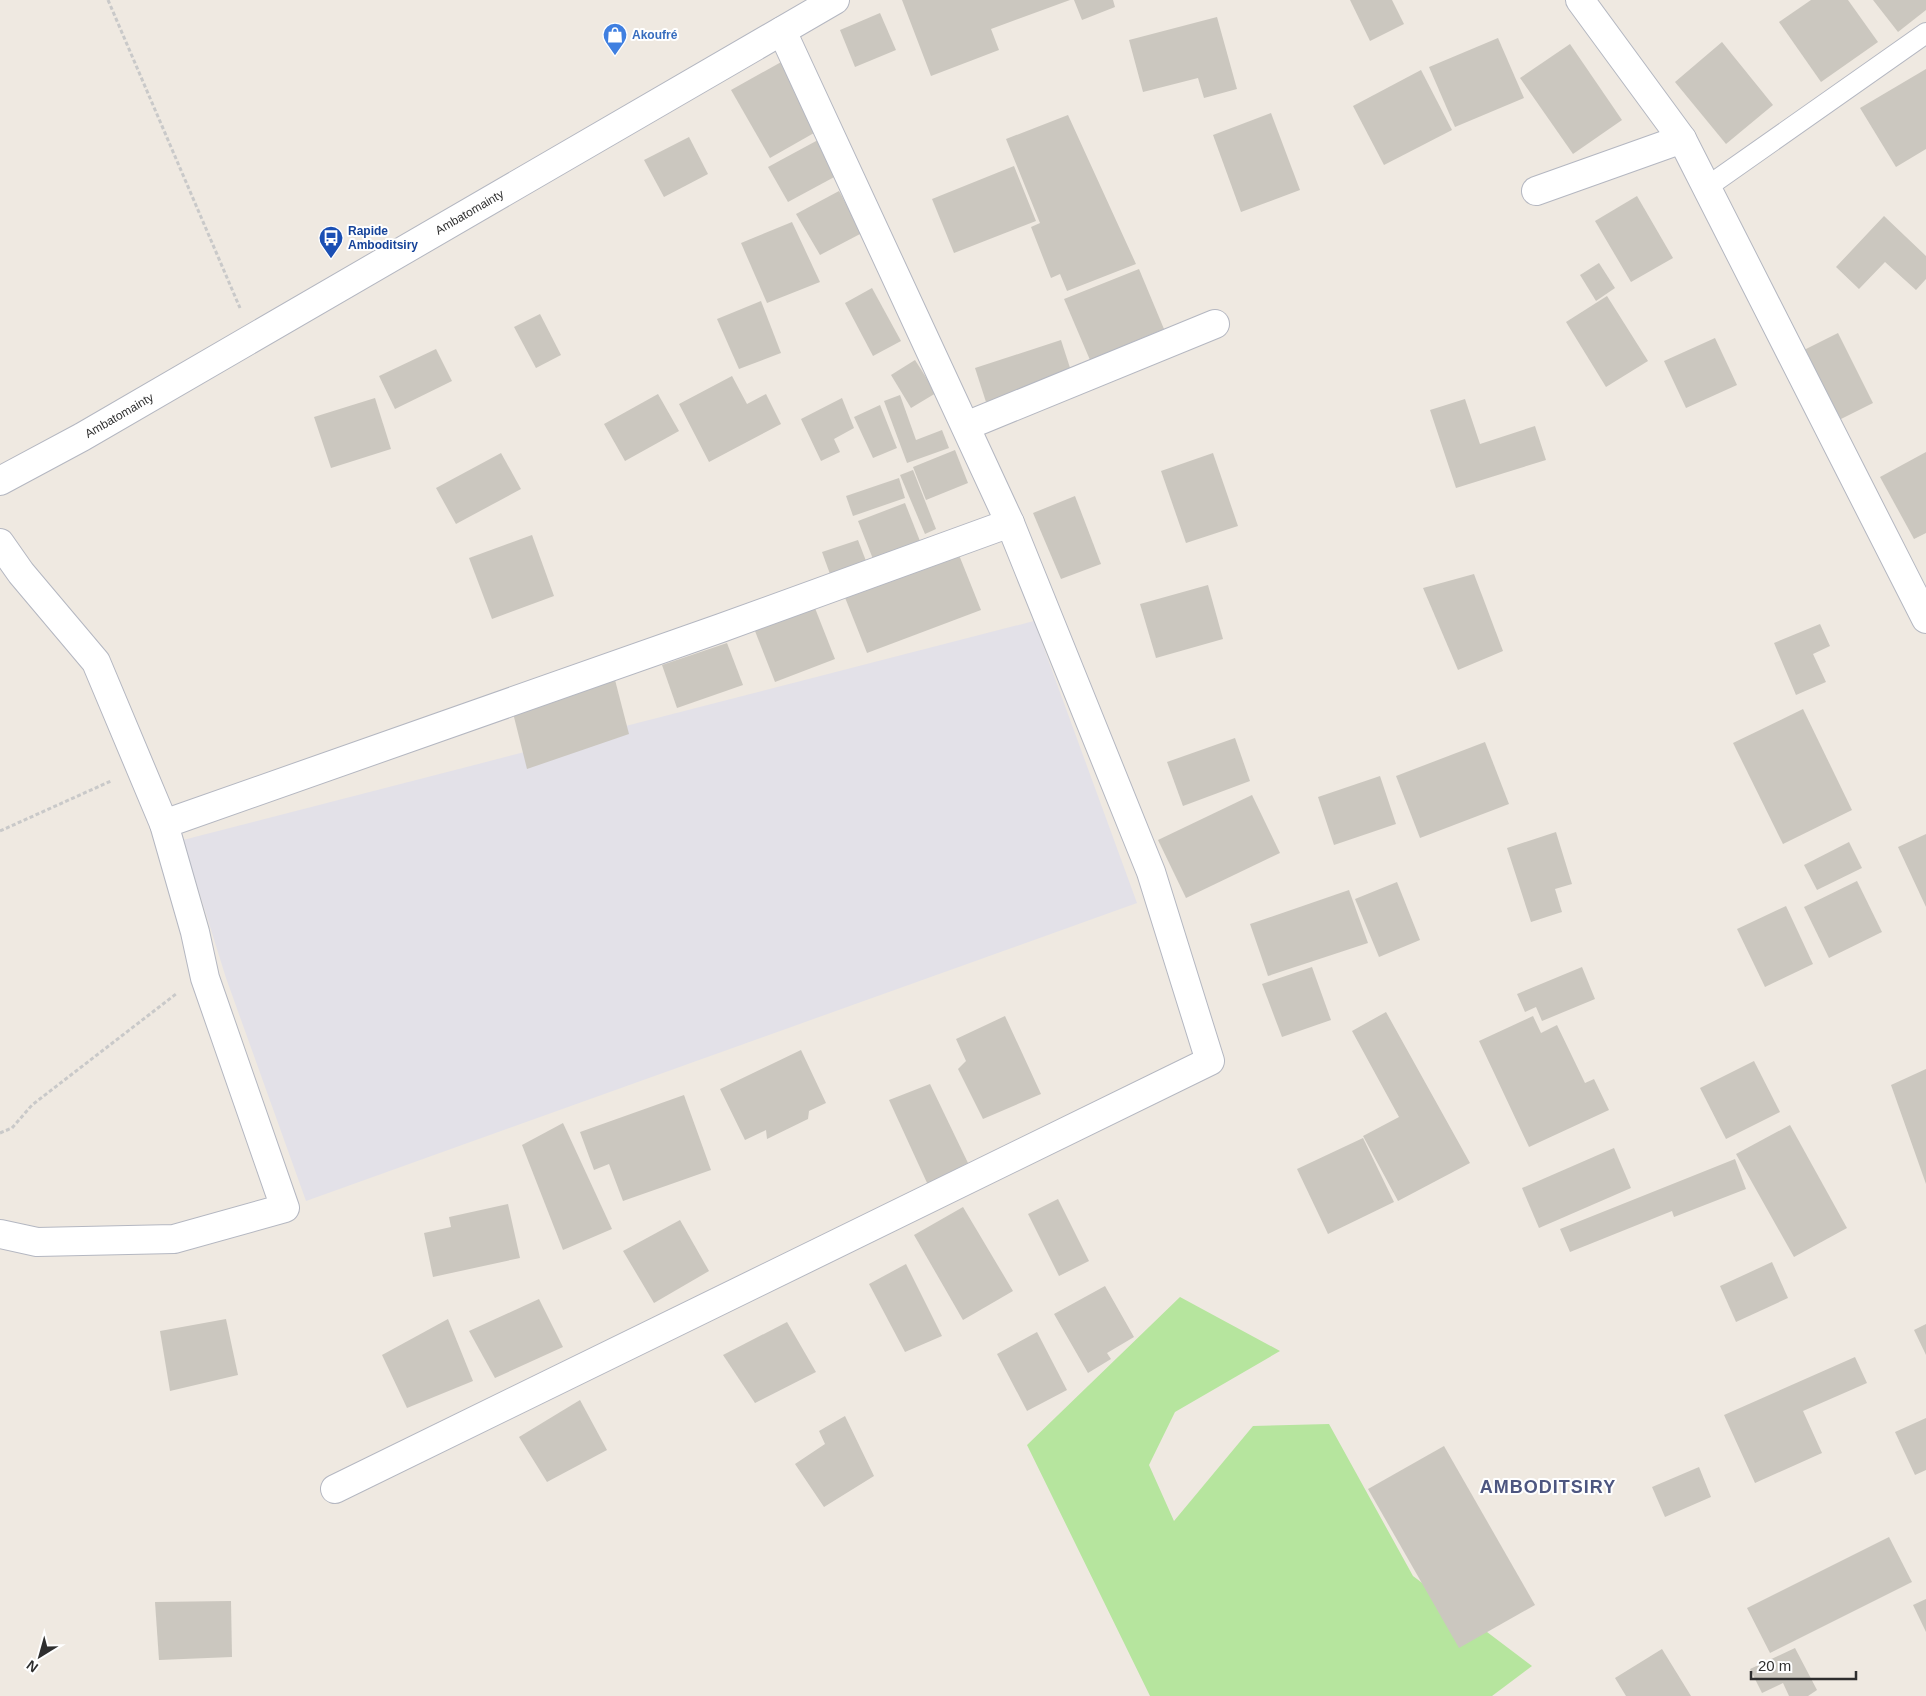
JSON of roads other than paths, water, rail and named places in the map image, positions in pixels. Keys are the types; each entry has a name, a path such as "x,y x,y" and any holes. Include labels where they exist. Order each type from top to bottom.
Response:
{"street":[{"name":"Ambatomainty","path":"0,481 82,437 835,0"},
{"path":"1580,0 1682,139 1926,618"},
{"path":"335,1488 1210,1061 1151,872 1010,523 782,31"},
{"path":"1536,191 1682,139"},
{"path":"966,426 1215,324"},
{"path":"164,824 721,628 1010,523"},
{"path":"0,543 21,573 96,662 142,768 164,824 195,932 205,978 285,1208 174,1239 37,1242 0,1234"}],"lane":[{"path":"1707,187 1926,33"}],"place":[{"name":"Akoufré","path":"615,56"},
{"name":"Rapide Amboditsiry","path":"331,259"}],"district":[{"name":"AMBODITSIRY","path":"1548,1487"}]}
